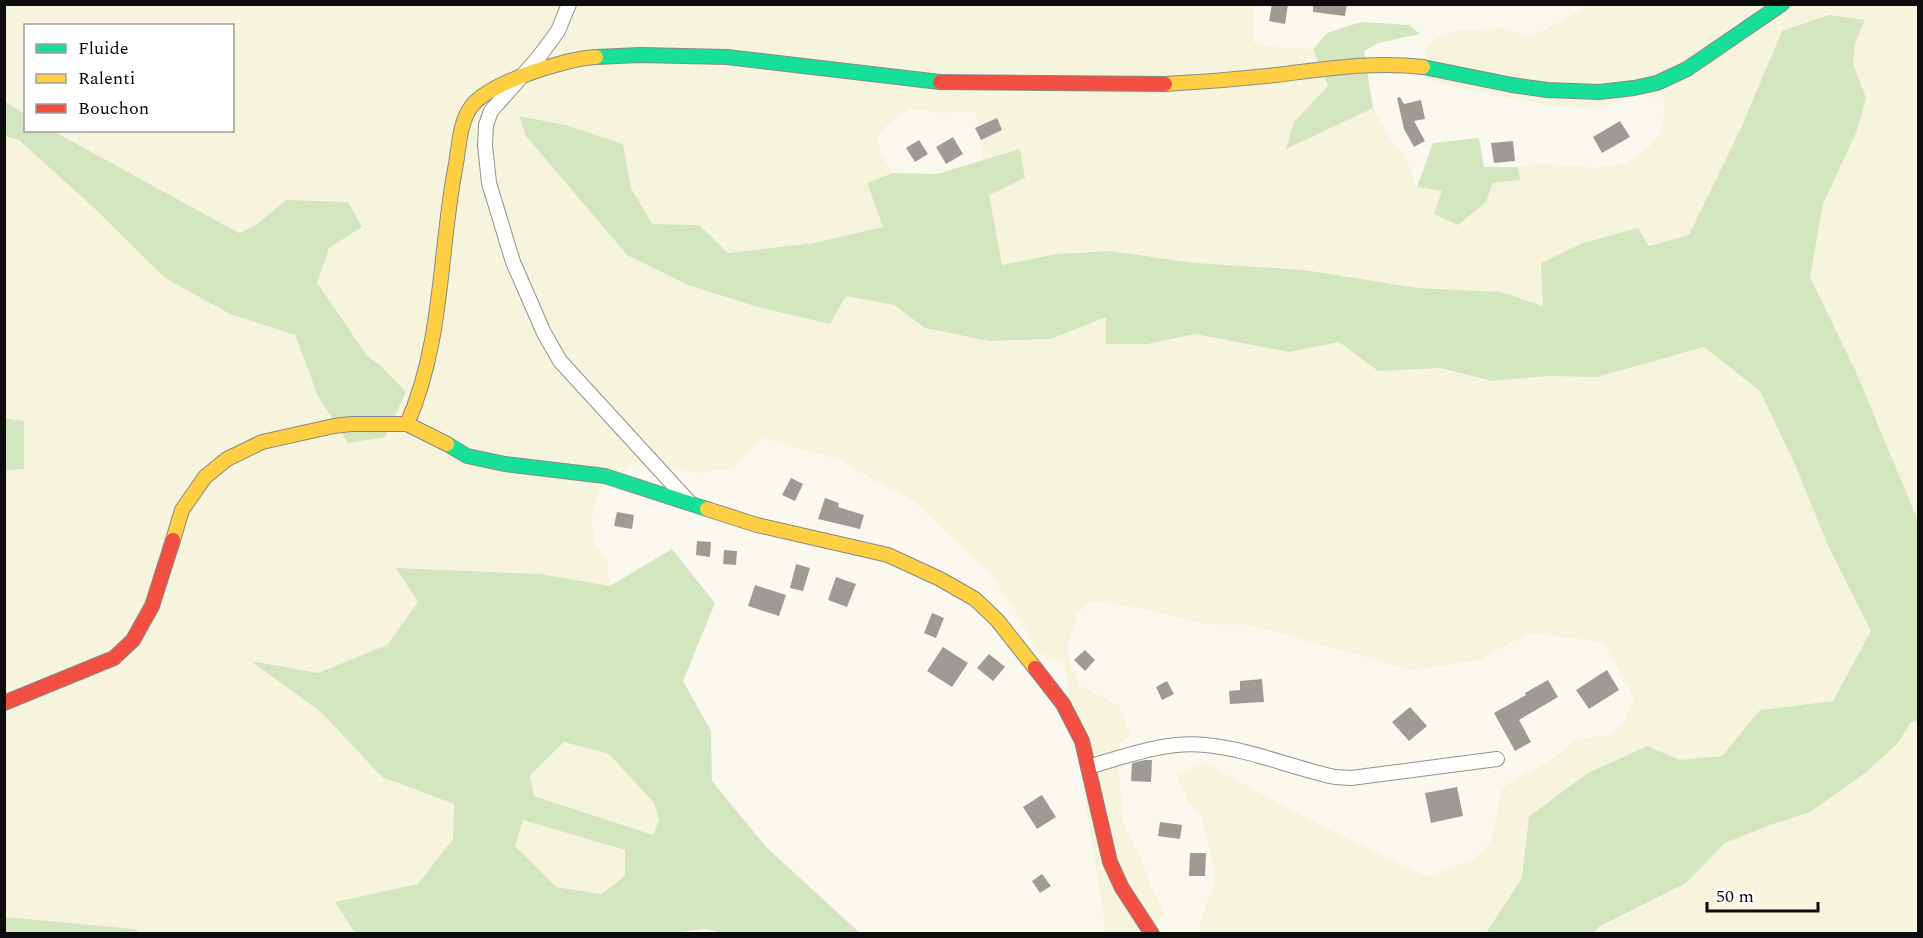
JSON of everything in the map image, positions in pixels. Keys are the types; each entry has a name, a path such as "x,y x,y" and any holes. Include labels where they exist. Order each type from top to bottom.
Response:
{"street":[{"path":"569,4 558,31 538,58 491,111 486,125 485,145 489,183 513,262 539,323 560,361 693,506"},
{"path":"407,424 416,405 428,365 436,320 448,206 464,121 470,108 479,98 501,85 565,61 583,57 639,55 727,57 952,83 1183,83 1247,79 1358,65 1404,66 1453,72 1512,85 1568,93 1612,92 1654,84 1690,68 1782,4"},
{"path":"4,703 114,658 133,640 152,606 182,510 205,477 227,459 262,442 334,426 407,424 467,456 505,464 605,476 757,525 888,555 940,579 975,599 998,620 1063,704 1082,741 1103,840 1110,861 1122,888 1152,933"},
{"path":"1088,767 1148,750 1204,745 1235,750 1335,777 1351,778 1497,759"}],"shaded area":[{"path":"5,5 1255,5 1253,42 1280,48 1313,49 1328,86 1294,122 1287,149 1373,108 1394,145 1404,153 1417,187 1486,202 1493,183 1520,180 1518,167 1533,163 1596,168 1627,163 1648,148 1662,132 1665,97 1638,96 1594,109 1546,105 1432,82 1426,50 1435,39 1457,30 1504,28 1531,37 1585,8 1580,5 1918,5 1918,521 1856,372 1810,277 1823,204 1857,131 1866,98 1853,64 1855,43 1865,20 1782,31 1742,128 1689,235 1648,246 1544,306 1501,292 1418,288 1194,263 1111,251 1056,254 1001,265 989,194 1025,178 1020,149 983,160 976,111 943,113 910,109 891,121 877,136 880,152 893,173 868,184 883,227 814,243 728,253 699,225 652,224 631,188 623,144 566,125 520,116 526,136 627,255 688,285 761,308 829,324 846,296 894,305 925,328 989,341 1051,339 1106,317 1107,344 1148,344 1195,334 1289,352 1339,342 1378,371 1440,368 1492,381 1547,376 1597,377 1704,347 1760,391 1796,467 1829,548 1871,631 1833,701 1760,710 1722,756 1680,760 1647,746 1588,773 1529,815 1522,878 1486,933 1198,933 1216,880 1200,816 1187,799 1176,775 1204,763 1326,828 1428,877 1475,858 1491,841 1502,789 1516,778 1545,764 1578,739 1611,735 1623,722 1634,698 1603,642 1529,633 1479,660 1412,670 1250,625 1202,624 1145,609 1092,601 1078,612 1068,646 1069,658 1079,685 1119,706 1131,734 1119,744 1123,821 1165,913 1147,933 1106,933 1064,663 1037,652 1019,617 992,575 910,498 840,460 763,438 733,468 699,473 632,464 598,491 591,522 596,545 607,561 610,586 540,574 396,568 418,602 387,645 318,673 253,662 322,713 382,777 454,804 453,839 418,885 336,902 355,933 139,934 135,929 5,917 4,471 24,469 24,421 5,418 5,136 19,140 94,208 165,278 230,314 295,335 318,396 380,365 368,357 316,283 329,248 362,227 286,200 256,225 239,233 55,132 234,132 234,24 24,24 24,113 5,101"},
{"path":"1918,721 1918,933 1594,934 1599,928 1686,883 1725,843 1810,812 1864,774 1897,744 1911,722"},
{"path":"563,742 609,753 654,803 659,820 653,835 534,796 530,775"},
{"path":"523,820 625,850 625,876 602,894 556,887 515,845"}],"green space":[{"path":"1829,15 1865,20 1855,43 1853,64 1866,98 1857,131 1823,204 1810,277 1856,372 1918,521 1918,721 1911,722 1897,744 1864,774 1810,812 1725,843 1686,883 1599,927 1594,933 1486,933 1522,878 1529,816 1588,773 1647,746 1680,760 1722,756 1760,710 1833,701 1871,631 1829,548 1796,467 1760,391 1704,347 1597,377 1547,376 1492,381 1440,368 1378,371 1339,342 1289,352 1195,334 1148,344 1106,344 1106,317 1051,339 989,341 925,328 894,305 846,296 830,324 761,308 688,285 627,255 526,136 519,116 566,125 623,144 631,188 652,224 699,225 728,253 814,243 883,227 867,183 893,173 937,174 1020,149 1025,178 989,195 1002,265 1056,254 1111,251 1194,263 1304,270 1418,288 1501,292 1543,306 1541,263 1583,243 1638,228 1649,246 1689,235 1741,128 1782,31"},
{"path":"1361,22 1409,25 1420,34 1378,43 1364,51 1373,108 1286,149 1294,122 1328,86 1313,49 1327,33"},
{"path":"4,101 24,113 24,132 55,132 239,233 256,225 286,200 348,202 362,227 329,248 317,283 368,357 380,365 406,392 385,437 348,443 318,396 295,335 230,314 165,278 94,208 19,140 5,136"},
{"path":"1479,138 1484,167 1518,167 1520,180 1493,183 1486,202 1458,225 1434,214 1442,191 1417,187 1433,143"},
{"path":"4,418 24,421 24,469 5,471"},
{"path":"672,549 715,603 683,681 711,731 712,781 766,847 860,933 727,934 705,929 668,934 355,933 335,902 418,884 453,839 454,804 382,777 322,713 251,661 318,673 387,645 418,602 396,568 540,574 610,586","holes":["564,742 609,754 654,803 659,820 653,835 534,796 530,775","523,820 625,850 625,876 602,894 556,887 515,846"]},
{"path":"5,917 135,929 139,933 5,933"}],"building":[{"path":"1272,4 1288,4 1285,24 1269,21"},
{"path":"1313,4 1347,4 1345,16 1313,12"},
{"path":"1400,97 1404,104 1421,100 1425,119 1414,121 1425,141 1414,147 1404,129 1397,98"},
{"path":"997,118 1002,130 981,140 975,128"},
{"path":"1620,121 1630,137 1602,153 1593,137"},
{"path":"953,137 963,154 946,164 936,147"},
{"path":"919,140 928,154 915,162 906,148"},
{"path":"1513,141 1515,161 1494,163 1491,143"},
{"path":"791,478 803,484 795,501 782,495"},
{"path":"825,498 839,503 838,507 864,515 860,529 818,519"},
{"path":"617,512 634,515 632,529 614,526"},
{"path":"697,541 711,542 710,557 696,555"},
{"path":"724,550 737,551 736,565 723,564"},
{"path":"796,564 810,568 803,591 790,588"},
{"path":"836,577 856,584 847,607 828,600"},
{"path":"755,585 786,595 779,616 748,606"},
{"path":"932,613 944,618 936,638 924,633"},
{"path":"943,647 968,663 952,687 927,671"},
{"path":"1085,650 1095,660 1085,671 1074,660"},
{"path":"989,654 1005,667 993,681 977,668"},
{"path":"1607,670 1619,690 1589,709 1576,690"},
{"path":"1262,679 1264,702 1230,704 1229,691 1240,690 1240,681"},
{"path":"1548,680 1558,697 1519,720 1531,742 1515,751 1494,713"},
{"path":"1167,681 1174,694 1162,700 1156,687"},
{"path":"1410,707 1427,726 1409,741 1392,722"},
{"path":"1152,760 1151,782 1131,781 1132,763"},
{"path":"1457,787 1463,816 1431,823 1425,793"},
{"path":"1042,795 1056,817 1037,829 1023,807"},
{"path":"1160,822 1182,825 1180,839 1158,836"},
{"path":"1190,853 1206,853 1205,876 1189,876"},
{"path":"1042,874 1051,886 1040,893 1032,881"}],"traffic: fast":[{"path":"1423,67 1547,90 1599,92 1634,88 1657,83 1687,69 1782,4"},
{"path":"596,57 640,55 727,57 940,82"},
{"path":"447,444 467,456 505,464 605,476 707,509"}],"traffic: slow":[{"path":"407,424 419,393 434,330 450,201 460,137 467,113 480,98 510,81 548,67 596,57"},
{"path":"1165,84 1248,78 1349,66 1423,67"},
{"path":"173,540 182,510 205,477 227,459 262,442 334,426 407,424 447,444"},
{"path":"707,509 757,525 888,555 940,579 975,599 997,620 1035,668"}],"traffic: jam":[{"path":"940,82 1165,84"},
{"path":"4,703 114,658 133,640 152,606 173,540"},
{"path":"1035,668 1063,704 1082,741 1110,862 1122,888 1152,934"}]}
